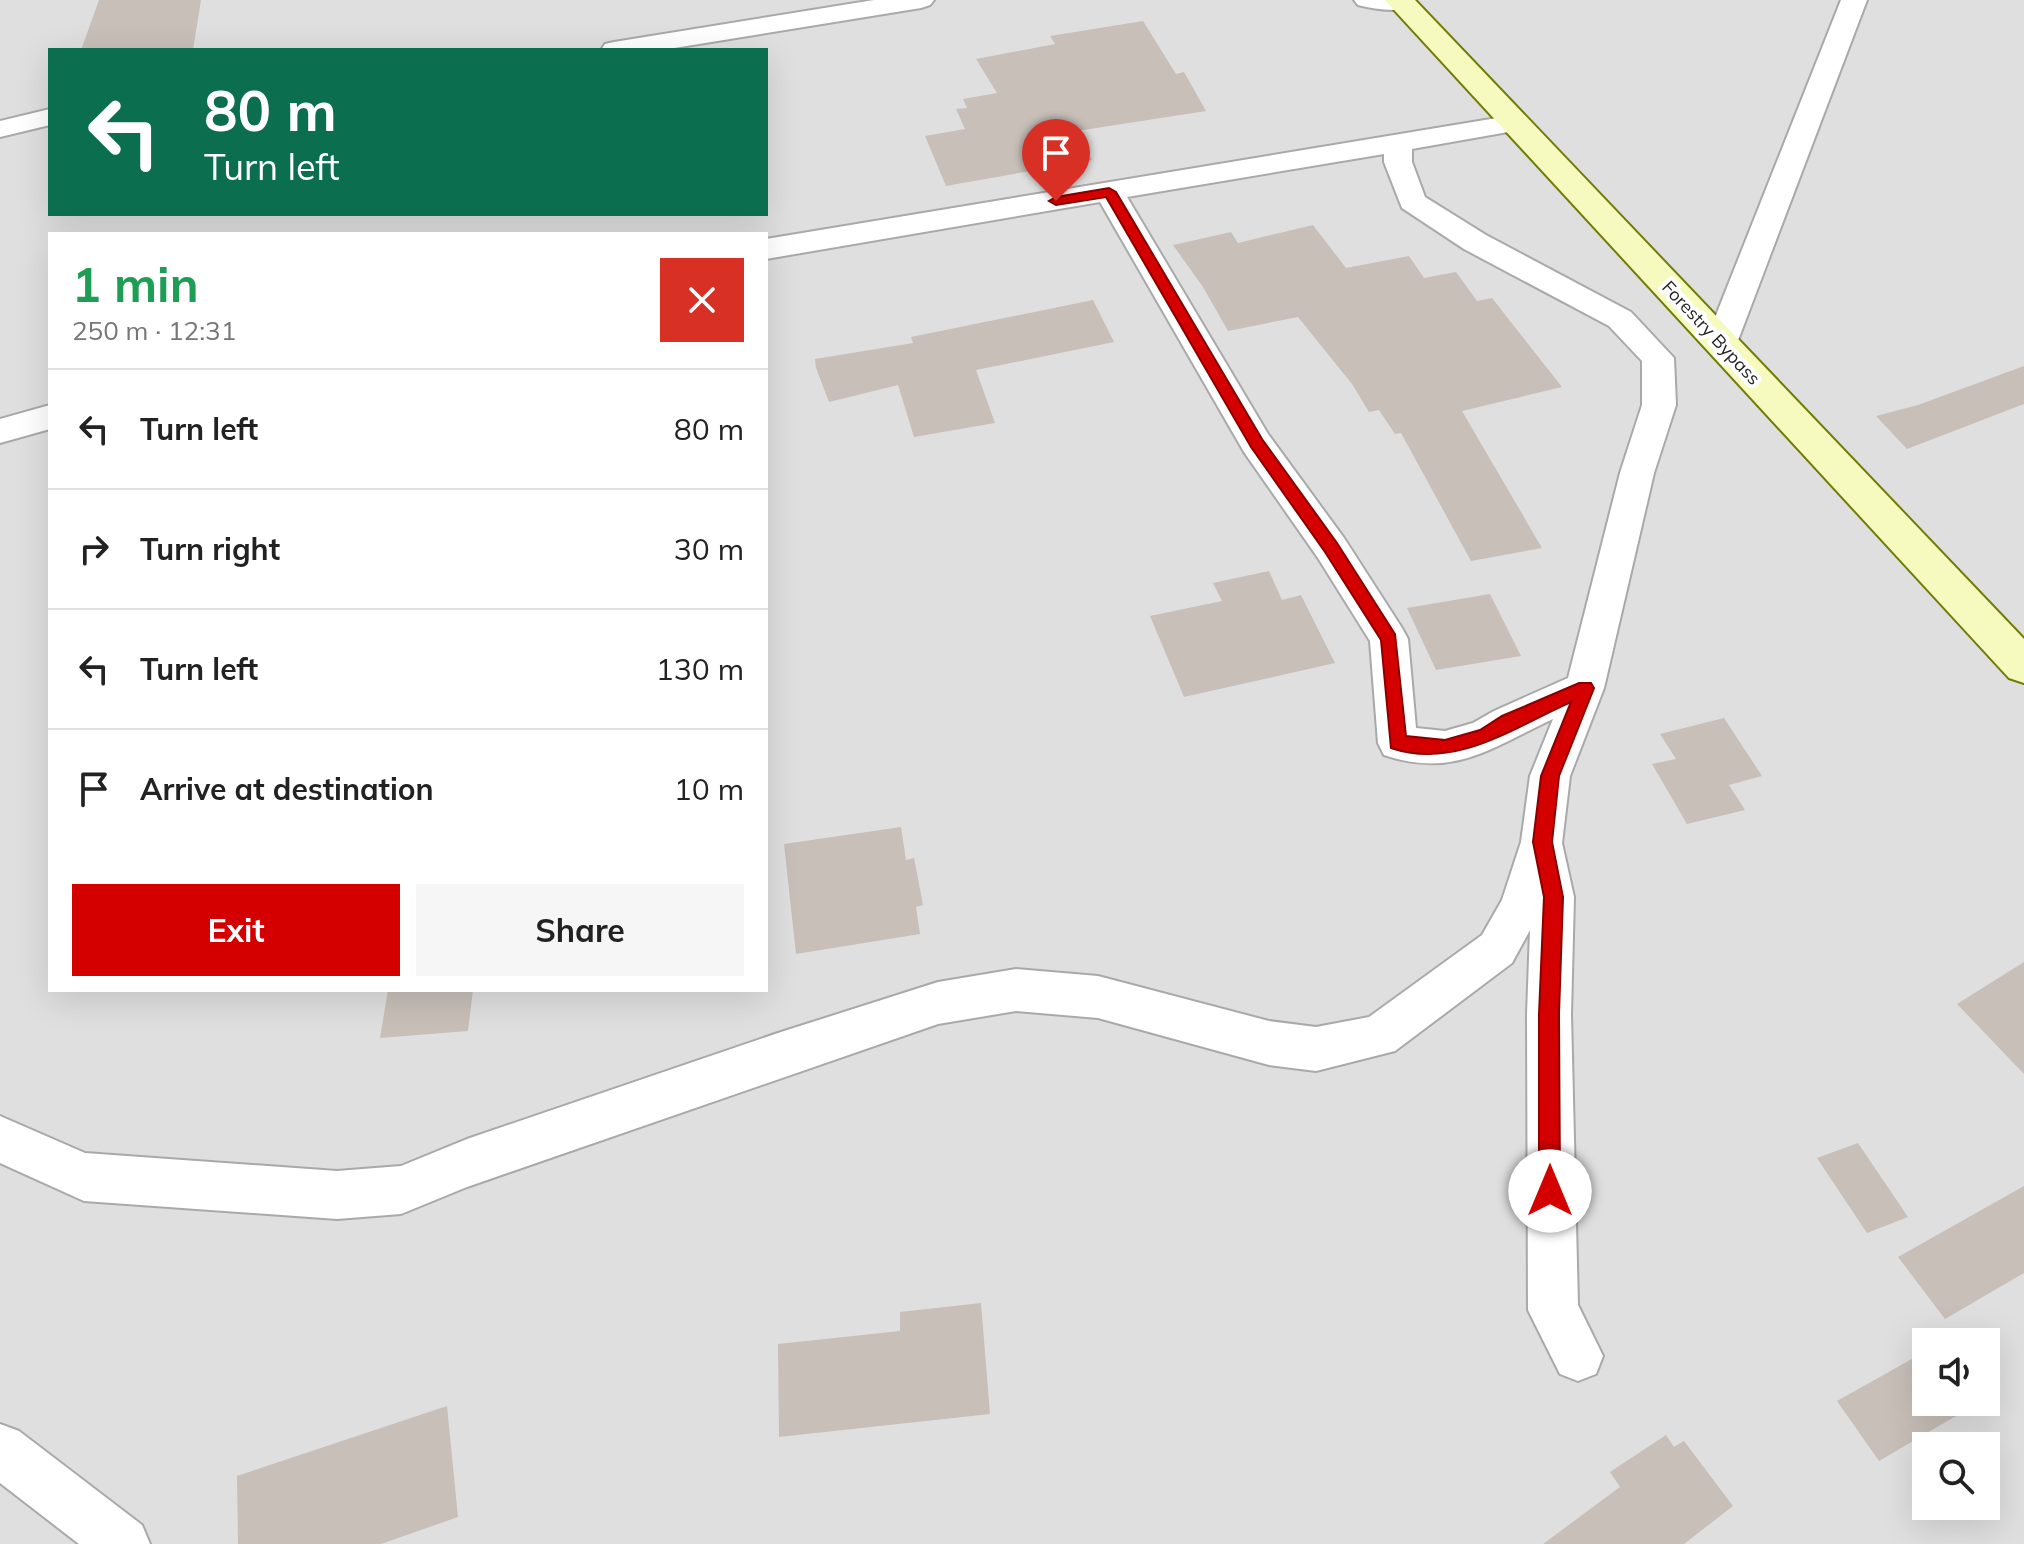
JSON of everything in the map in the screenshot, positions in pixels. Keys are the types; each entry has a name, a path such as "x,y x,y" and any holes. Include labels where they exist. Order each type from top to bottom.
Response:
{"street":[{"path":"626,48 921,0"},
{"path":"1367,0 1400,2"},
{"path":"1721,343 1854,0"},
{"name":"Forestry Bypass","path":"1400,2 2024,666"},
{"path":"0,129 48,117"},
{"path":"768,249 1515,123"},
{"path":"0,1139 84,1177 337,1195 401,1190 467,1163 781,1054 938,1003 1016,990 1098,997 1269,1043 1316,1049 1379,1036 1497,949 1521,906 1542,842 1550,776 1585,688 1637,473 1659,405 1658,358 1620,319 1475,242 1412,202 1398,162 1398,143"},
{"path":"1109,192 1256,443 1331,548 1389,639 1398,743 1445,748 1485,736 1508,722 1585,688"},
{"path":"0,431 48,418"},
{"path":"1542,842 1553,897 1549,1014 1553,1310 1578,1356"},
{"path":"0,1450 123,1544"}],"shaded area":[{"path":"0,0 2024,0 2024,1544 0,1544"}],"building":[{"path":"99,0 201,0 193,48 82,48"},
{"path":"1143,21 1176,74 1184,72 1206,111 1077,131 1092,160 946,186 925,136 965,129 956,109 967,108 963,99 997,93 976,59 1055,44 1050,36"},
{"path":"1313,225 1346,268 1409,256 1424,278 1456,272 1477,301 1492,298 1562,387 1462,411 1542,548 1471,561 1401,433 1395,434 1379,410 1369,412 1352,384 1298,317 1228,331 1203,287 1173,245 1231,232 1238,243"},
{"path":"1093,300 1114,342 976,370 995,423 914,437 898,385 829,402 816,368 815,359 913,343 911,337"},
{"path":"2024,366 2024,404 1907,449 1876,416 1918,405"},
{"path":"1269,571 1282,600 1301,595 1335,663 1184,697 1150,616 1222,601 1213,583"},
{"path":"1490,594 1521,656 1436,670 1407,608"},
{"path":"1724,718 1762,776 1729,785 1745,810 1687,824 1652,764 1676,759 1660,734"},
{"path":"901,827 906,860 914,858 923,905 916,907 920,934 796,954 784,844"},
{"path":"2024,962 2024,1074 1957,1004"},
{"path":"388,992 473,992 468,1031 380,1038"},
{"path":"1858,1143 1908,1217 1867,1233 1817,1158"},
{"path":"2024,1186 2024,1273 1945,1319 1898,1257"},
{"path":"981,1303 990,1414 779,1437 778,1344 900,1331 900,1312"},
{"path":"1912,1359 1912,1416 1956,1416 1929,1432 1912,1432 1912,1442 1879,1461 1837,1401"},
{"path":"447,1406 458,1517 381,1544 238,1544 237,1476"},
{"path":"1666,1435 1674,1447 1684,1441 1733,1506 1684,1544 1543,1544 1620,1487 1610,1472"}],"route":[{"path":"1056,201 1109,192 1256,443 1331,548 1389,639 1398,743 1445,748 1485,736 1508,722 1585,688 1550,776 1542,842 1553,897 1549,1014 1550,1191"}]}
